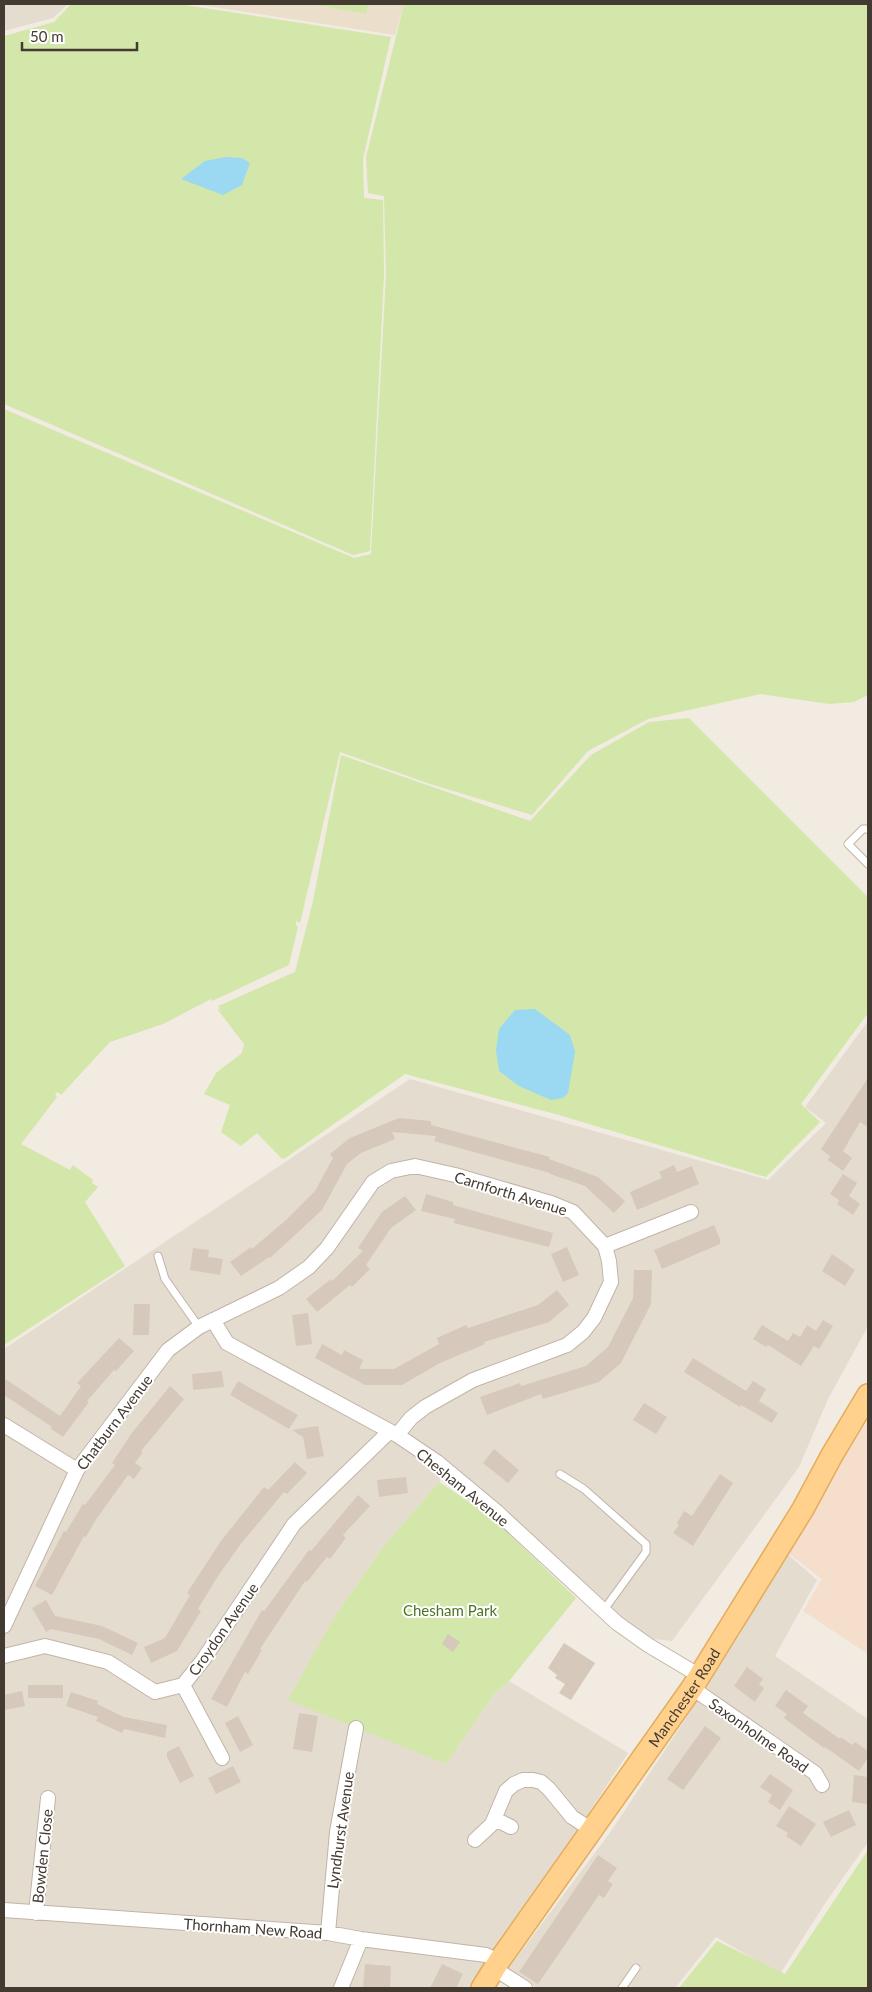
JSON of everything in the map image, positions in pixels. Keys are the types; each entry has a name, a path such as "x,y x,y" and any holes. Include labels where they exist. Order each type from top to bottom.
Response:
{"main road":[{"name":"Manchester Road","path":"482,1988 696,1682 803,1509 832,1455 868,1395"}],"street":[{"name":"Carnforth Avenue","path":"213,1320 279,1288 308,1268 333,1241 373,1182 391,1171 415,1166 455,1175 566,1209 573,1212 605,1246"},
{"path":"393,1433 425,1406 473,1380 567,1345 583,1332 594,1318 611,1282 605,1246 691,1212"},
{"name":"Chatburn Avenue","path":"4,1626 77,1470 168,1350 213,1320"},
{"name":"Chesham Avenue","path":"213,1320 227,1342 393,1433 437,1462 497,1512 602,1612 696,1682"},
{"path":"4,1426 77,1470"},
{"name":"Croydon Avenue","path":"4,1656 45,1646 108,1662 155,1692 183,1684 203,1660 294,1524 393,1433"},
{"name":"Saxonholme Road","path":"696,1682 815,1773 822,1785"},
{"path":"183,1684 222,1758"},
{"name":"Lyndhurst Avenue","path":"328,1933 337,1832 356,1728"},
{"path":"475,1840 488,1829 495,1819 506,1792 514,1784 523,1780 541,1782 572,1817 592,1830"},
{"name":"Bowden Close","path":"36,1913 48,1798"},
{"path":"495,1819 510,1827"},
{"name":"Thornham New Road","path":"4,1910 328,1933 360,1939 486,1955 524,1988"},
{"path":"341,1988 360,1939"}],"lane":[{"path":"868,829 863,829 848,844 868,864"},
{"path":"158,1256 165,1279 200,1327"},
{"path":"560,1474 584,1490 646,1544 646,1552 602,1612"},
{"path":"622,1988 636,1968"}],"shaded area":[{"path":"4,4 68,4 53,18 4,31"},
{"path":"195,4 404,4 395,35"},
{"path":"868,1021 868,1326 828,1399 799,1467 672,1641 654,1639 623,1620 447,1468 439,1482 383,1547 337,1613 446,1764 494,1694 509,1681 628,1753 560,1857 468,1988 4,1988 4,1349 410,1079 768,1180 826,1123 805,1107"},
{"path":"868,1421 868,1654 803,1611 822,1579 784,1550"},
{"path":"785,1552 817,1580 775,1656 868,1719 868,1842 826,1902 780,1974 716,1937 675,1988 537,1988 508,1969 609,1834 687,1717 740,1634"}],"green space":[{"path":"71,4 178,4 391,37 363,159 364,198 383,200 384,275 370,551 353,555 4,404 4,36 54,22"},
{"path":"313,4 368,4 366,14"},
{"path":"404,4 868,4 868,695 854,702 829,704 761,694 648,719 588,751 532,815 427,783 340,752 300,923 296,921 298,927 289,965 212,1001 211,999 163,1024 110,1042 61,1095 58,1092 55,1094 57,1097 21,1144 70,1170 73,1165 93,1180 92,1183 98,1187 85,1202 125,1266 4,1345 4,409 354,558 371,554 386,275 384,196 368,193 366,157"},
{"path":"689,718 868,897 868,1013 801,1104 820,1122 766,1177 559,1115 405,1074 284,1159 257,1133 241,1146 221,1132 230,1105 204,1094 216,1073 242,1053 244,1044 218,1010 220,1008 218,1006 295,972 313,901 341,755 530,821 591,755 649,722"},
{"name":"Chesham Park","path":"439,1482 489,1515 576,1598 509,1681 494,1694 446,1764 288,1700 337,1613 383,1547"},
{"path":"868,1850 868,1988 679,1988 717,1941 785,1974"}],"water":[{"path":"226,157 242,158 250,163 242,185 223,195 181,179 205,161"},
{"path":"535,1009 570,1035 575,1052 568,1093 563,1098 551,1100 519,1086 499,1071 496,1050 499,1029 515,1010"}],"building":[{"path":"868,1078 868,1127 860,1122 843,1151 852,1158 843,1171 828,1160 830,1156 821,1149"},
{"path":"399,1118 431,1121 431,1125 550,1157 549,1159 598,1177 625,1201 614,1213 585,1186 550,1173 434,1141 436,1136 392,1132 395,1139 361,1153 347,1164 322,1210 270,1258 241,1276 230,1262 251,1247 252,1249 286,1220 315,1191 333,1158 330,1154 350,1138"},
{"path":"674,1165 677,1172 692,1166 699,1184 637,1210 630,1192 662,1178 659,1172"},
{"path":"843,1174 857,1183 849,1196 860,1204 853,1215 837,1204 839,1200 830,1194"},
{"path":"426,1194 453,1202 453,1205 553,1233 549,1247 454,1223 455,1219 421,1211"},
{"path":"405,1196 416,1210 391,1228 366,1265 370,1269 352,1287 350,1285 317,1312 306,1299 331,1279 332,1281 363,1251 358,1248 382,1212"},
{"path":"714,1225 720,1239 720,1244 662,1269 654,1250"},
{"path":"567,1247 579,1275 563,1282 551,1254"},
{"path":"193,1248 209,1250 208,1257 223,1259 220,1275 190,1270"},
{"path":"832,1254 855,1270 845,1286 822,1271"},
{"path":"634,1270 652,1270 651,1304 621,1363 599,1382 543,1399 541,1394 487,1415 480,1397 520,1383 521,1386 586,1366 608,1347 633,1298"},
{"path":"557,1290 569,1305 549,1322 484,1342 485,1344 440,1363 402,1385 365,1385 315,1358 322,1344 342,1355 344,1350 363,1360 359,1369 394,1369 439,1344 437,1338 466,1325 468,1328 538,1305"},
{"path":"134,1304 150,1304 149,1335 133,1335"},
{"path":"308,1313 312,1344 296,1346 292,1315"},
{"path":"823,1320 833,1326 819,1349 814,1346 801,1366 768,1345 766,1347 753,1339 762,1325 788,1341 793,1333 800,1337 807,1325 816,1331"},
{"path":"119,1338 134,1351 116,1371 114,1370 87,1401 89,1402 63,1437 50,1428 52,1427 4,1395 4,1378 60,1416 81,1386 77,1383"},
{"path":"693,1358 746,1391 753,1381 766,1389 759,1401 778,1413 772,1423 741,1405 740,1407 684,1372"},
{"path":"222,1371 224,1387 193,1390 192,1374"},
{"path":"238,1381 298,1415 289,1429 230,1395"},
{"path":"170,1386 184,1399 141,1451 143,1452 135,1463 142,1468 134,1479 128,1475 97,1518 86,1537 84,1536 52,1595 35,1586 64,1531 66,1532 83,1504 85,1505 115,1465 112,1463 131,1434"},
{"path":"644,1403 667,1417 656,1434 633,1420"},
{"path":"318,1426 324,1456 307,1459 303,1437 292,1430"},
{"path":"494,1449 519,1470 508,1483 483,1463"},
{"path":"295,1462 307,1473 287,1494 284,1492 240,1545 198,1609 201,1611 177,1651 151,1663 144,1647 165,1638 190,1595 187,1593 221,1541 264,1487 268,1490"},
{"path":"720,1474 733,1483 693,1546 673,1533 679,1525 677,1523 684,1511 692,1516"},
{"path":"406,1477 408,1493 379,1497 377,1480"},
{"path":"358,1495 370,1506 343,1535 346,1538 330,1559 327,1557 307,1582 305,1581 260,1649 262,1650 248,1674 245,1672 227,1707 211,1699 262,1610 264,1611 309,1550 311,1551"},
{"path":"46,1600 55,1616 102,1626 138,1643 132,1655 99,1639 51,1629 46,1632 32,1608"},
{"path":"448,1634 460,1642 453,1652 442,1644"},
{"path":"564,1643 595,1663 571,1700 559,1693 565,1684 555,1678 557,1675 548,1668"},
{"path":"747,1667 763,1679 759,1684 764,1688 755,1702 734,1686"},
{"path":"28,1685 63,1685 63,1698 28,1698"},
{"path":"786,1690 808,1706 803,1713 840,1739 841,1737 852,1745 855,1742 868,1751 868,1758 859,1771 784,1718 787,1714 775,1706"},
{"path":"22,1691 25,1706 4,1710 4,1695"},
{"path":"71,1692 98,1701 97,1704 124,1717 167,1725 165,1738 124,1729 122,1733 96,1721 98,1717 66,1706"},
{"path":"299,1713 318,1716 312,1752 293,1749"},
{"path":"238,1716 253,1745 240,1752 225,1723"},
{"path":"705,1726 721,1738 683,1790 667,1779"},
{"path":"179,1746 194,1776 180,1783 167,1757 167,1752"},
{"path":"233,1766 241,1782 216,1794 208,1778"},
{"path":"770,1774 793,1790 780,1810 768,1802 772,1795 760,1787"},
{"path":"854,1775 868,1777 868,1804 852,1802"},
{"path":"789,1806 816,1824 801,1846 786,1836 788,1833 776,1826"},
{"path":"849,1810 856,1825 831,1837 823,1822"},
{"path":"598,1855 617,1868 608,1881 613,1884 604,1898 599,1895 538,1984 519,1972"},
{"path":"365,1964 391,1966 390,1988 363,1988"},
{"path":"442,1964 463,1974 456,1988 430,1988"}]}
